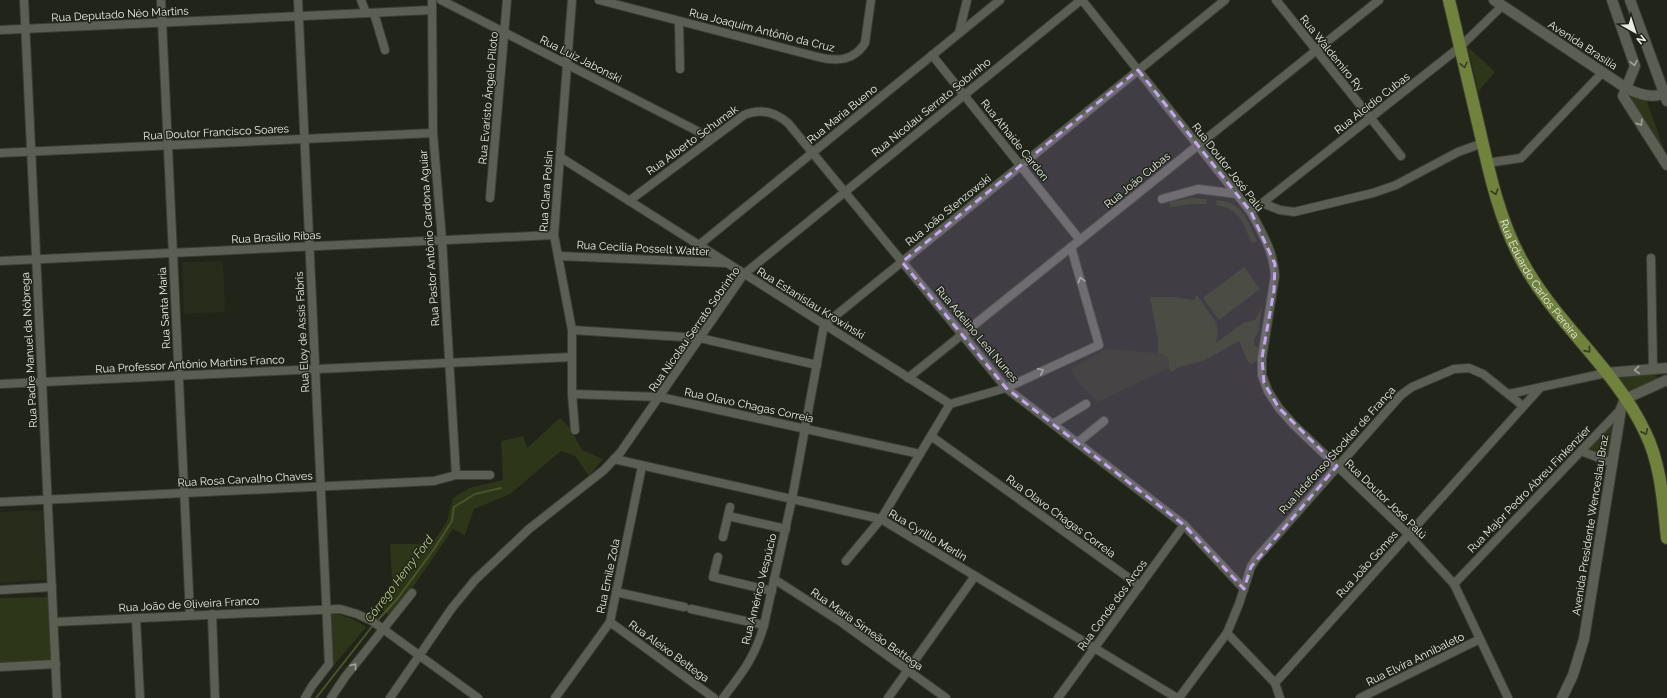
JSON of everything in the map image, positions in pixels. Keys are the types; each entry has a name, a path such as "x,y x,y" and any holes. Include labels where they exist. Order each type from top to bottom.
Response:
{"main road":[{"name":"Rua Eduardo Carlos Pereira","path":"1449,0 1487,163 1503,217 1522,261 1546,299 1606,373 1623,404 1646,433 1653,454 1661,490 1667,538"}],"street":[{"name":"Rua Padre Manuel da Nóbrega","path":"24,0 57,698"},
{"name":"Rua Santa Maria","path":"161,0 190,616"},
{"name":"Rua Eloy de Assis Fabris","path":"298,0 329,664 312,686 305,698"},
{"path":"361,0 370,13 385,50"},
{"name":"Rua Pastor Antônio Cardona Aguiar","path":"432,0 433,133 442,240 456,475"},
{"name":"Rua Luiz Jabonski","path":"441,0 711,138"},
{"name":"Rua Evaristo Ângelo Piloto","path":"490,198 507,0"},
{"name":"Rua Clara Polsin","path":"572,0 554,235 572,330 572,394 575,430"},
{"name":"Rua Joaquim Antônio da Cruz","path":"599,0 826,59 839,60 851,57 861,49 865,43 871,0"},
{"path":"959,33 967,0"},
{"name":"Rua Maria Bueno","path":"699,245 1000,0"},
{"name":"Rua Doutor José Palú","path":"1081,0 1251,212 1269,248 1275,264 1274,290 1262,358 1262,375 1264,383 1273,400 1279,408 1337,466 1408,534 1454,584 1508,698"},
{"name":"Rua Nicolau Serrato Sobrinho","path":"390,698 455,604 475,580 529,529 599,474 632,438 744,274 1081,0"},
{"name":"Rua João Stenzowski","path":"824,324 1225,0"},
{"name":"Rua Waldemiro Ry","path":"1276,0 1401,156"},
{"name":"Rua João Cubas","path":"908,378 1380,0"},
{"path":"1624,0 1614,3 1635,66 1623,94 1624,100 1667,165"},
{"path":"1630,0 1666,95"},
{"name":"Rua Alcídio Cubas","path":"1251,212 1460,47 1498,3"},
{"name":"Avenida Brasília","path":"1498,3 1626,88 1645,95 1666,95"},
{"name":"Rua Deputado Néo Martins","path":"0,30 432,10"},
{"path":"679,21 680,69"},
{"name":"Rua Athaíde Cardon","path":"932,55 1080,240"},
{"path":"1487,163 1523,156 1602,72"},
{"name":"Rua Alberto Schumak","path":"629,201 736,119 750,112 759,111 773,113"},
{"name":"Rua Adelino Leal Nunes","path":"773,113 788,123 1006,388 1184,525 1244,589"},
{"name":"Rua Doutor Francisco Soares","path":"0,153 433,133"},
{"path":"1262,203 1280,210 1294,212 1373,193 1396,185 1458,152 1483,143"},
{"name":"Rua Estanislau Krowinski","path":"560,156 950,404"},
{"path":"1162,199 1198,189 1237,194"},
{"name":"Rua Brasílio Ribas","path":"0,261 554,235"},
{"path":"846,561 880,519 950,404 1006,388 1099,345 1071,247"},
{"name":"Rua Cecília Posselt Watter","path":"558,256 728,263"},
{"path":"1652,258 1653,369"},
{"path":"792,500 824,324"},
{"path":"572,330 700,338 817,365"},
{"name":"Rua Professor Antônio Martins Franco","path":"0,384 572,357"},
{"name":"Rua Ildefonso Stockler de França","path":"1178,698 1227,633 1251,567 1256,559 1401,395 1412,387 1462,367 1476,370 1523,406"},
{"path":"1509,394 1606,373 1667,368"},
{"path":"1623,404 1667,380"},
{"name":"Rua João Gomes","path":"1275,683 1540,388"},
{"name":"Rua Olavo Chagas Correia","path":"572,394 660,397 920,454"},
{"path":"1053,424 1086,404"},
{"name":"Rua Major Pedro Abreu Finkenzier","path":"1454,584 1581,451 1623,404"},
{"name":"Avenida Presidente Wenceslau Braz","path":"1562,698 1573,675 1584,639 1623,404"},
{"path":"1077,443 1104,421"},
{"name":"Rua Olavo Chagas Correia","path":"931,436 1140,586"},
{"path":"1581,451 1612,463"},
{"name":"Rua Cyrillo Merlin","path":"614,459 880,519 1178,698"},
{"name":"Rua Emile Zola","path":"555,698 610,622 642,466"},
{"name":"Rua Rosa Carvalho Chaves","path":"0,502 434,481 456,475 490,475"},
{"name":"Rua Américo Vespúcio","path":"724,698 750,661 758,644 764,625 792,500"},
{"path":"723,537 730,507"},
{"path":"728,516 786,529"},
{"name":"Rua Conde dos Arcos","path":"1058,698 1184,525"},
{"path":"718,557 713,577 772,591"},
{"path":"888,698 975,576"},
{"name":"Rua Maria Simeão Bettega","path":"774,579 841,622 946,698"},
{"path":"0,590 52,587"},
{"path":"616,592 764,625"},
{"path":"331,698 378,625 412,593"},
{"name":"Rua João de Oliveira Franco","path":"54,622 326,609 348,610 378,625 478,698"},
{"path":"212,614 215,698"},
{"path":"136,618 140,698"},
{"name":"Rua Aleixo Bettega","path":"610,622 714,698"},
{"path":"1227,633 1275,683 1280,698"},
{"name":"Rua Elvira Annibaleto","path":"1360,698 1480,639"},
{"path":"0,667 56,664"}],"highlighted area":[{"path":"1138,70 1251,212 1275,264 1274,290 1262,358 1264,383 1279,408 1337,466 1251,567 1244,589 1184,525 1006,388 902,262"}],"shaded area":[{"path":"1468,47 1495,72 1478,92"},
{"path":"1627,94 1646,99 1667,158"},
{"path":"1192,198 1207,199 1206,204 1191,204 1170,207 1169,202"},
{"path":"1217,200 1226,201 1233,204 1243,213 1257,241 1252,243 1243,223 1236,213 1225,207 1216,205"},
{"path":"223,261 225,312 184,314 182,262"},
{"path":"1244,267 1260,289 1219,320 1203,298"},
{"path":"1197,295 1215,321 1218,330 1216,343 1243,323 1255,320 1262,307 1258,333 1254,339 1254,345 1259,348 1259,359 1252,364 1248,362 1239,341 1205,360 1180,367 1171,372 1168,357 1158,353 1158,340 1150,297 1174,297 1193,300"},
{"path":"1105,349 1158,353 1168,357 1169,368 1098,402 1078,382 1071,369"},
{"path":"1655,373 1658,379 1629,391 1620,378"},
{"path":"560,418 570,428 582,450 603,459 589,476 575,456 561,451 510,494 474,509 465,535 453,529 413,587 390,616 381,609 393,594 390,544 432,544 447,521 453,498 469,488 503,480 501,441 523,436 527,448"},
{"path":"1614,423 1609,458 1588,449"},
{"path":"43,510 46,580 0,583 0,512"},
{"path":"50,597 52,662 0,664 0,598"},
{"path":"331,614 349,618 366,627 334,665"}],"waterway":[{"name":"Córrego Henry Ford","path":"377,621 398,598 434,549 452,521 454,507 475,494 501,488"},
{"name":"Córrego Henry Ford","path":"316,698 374,624"}]}
